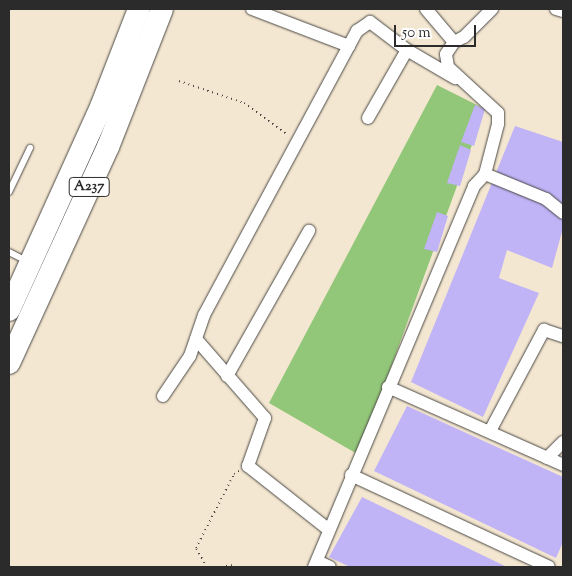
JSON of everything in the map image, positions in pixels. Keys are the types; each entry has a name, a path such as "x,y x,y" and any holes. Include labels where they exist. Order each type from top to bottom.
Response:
{"highway":[{"name":"A237","path":"9,310 147,11"},
{"name":"A237","path":"9,363 108,146 147,11"}],"street":[{"path":"252,9 349,46"},
{"path":"426,9 454,42"},
{"path":"464,83 448,67 446,54 454,42 464,37 492,9"},
{"path":"556,9 563,11"},
{"path":"163,396 190,356 204,316 357,31 370,22 407,50 464,83 498,113 498,124 485,174 474,186 351,474 316,564 330,567"},
{"path":"368,118 407,50"},
{"path":"485,174 546,199 563,213"},
{"path":"227,376 308,231"},
{"path":"490,431 544,330 563,336"},
{"path":"196,339 265,418 248,466 329,530"},
{"path":"388,387 563,465"},
{"path":"547,458 563,442"},
{"path":"351,474 548,567"}],"lane":[{"path":"9,192 30,148"},
{"path":"9,252 30,263"}],"path":[{"path":"179,81 244,103 297,142"},
{"path":"208,567 196,548 234,474 248,466"},
{"path":"221,567 232,565"}],"green space":[{"path":"437,85 485,109 359,455 269,403"}],"building":[{"path":"475,105 485,109 474,146 461,142"},
{"path":"515,126 563,142 563,228 552,268 507,250 499,278 539,293 483,417 411,382"},
{"path":"460,145 471,150 460,186 447,183"},
{"path":"437,212 448,216 437,252 424,249"},
{"path":"407,406 563,477 563,542 556,558 374,471"},
{"path":"362,497 507,567 350,567 329,557"}]}
